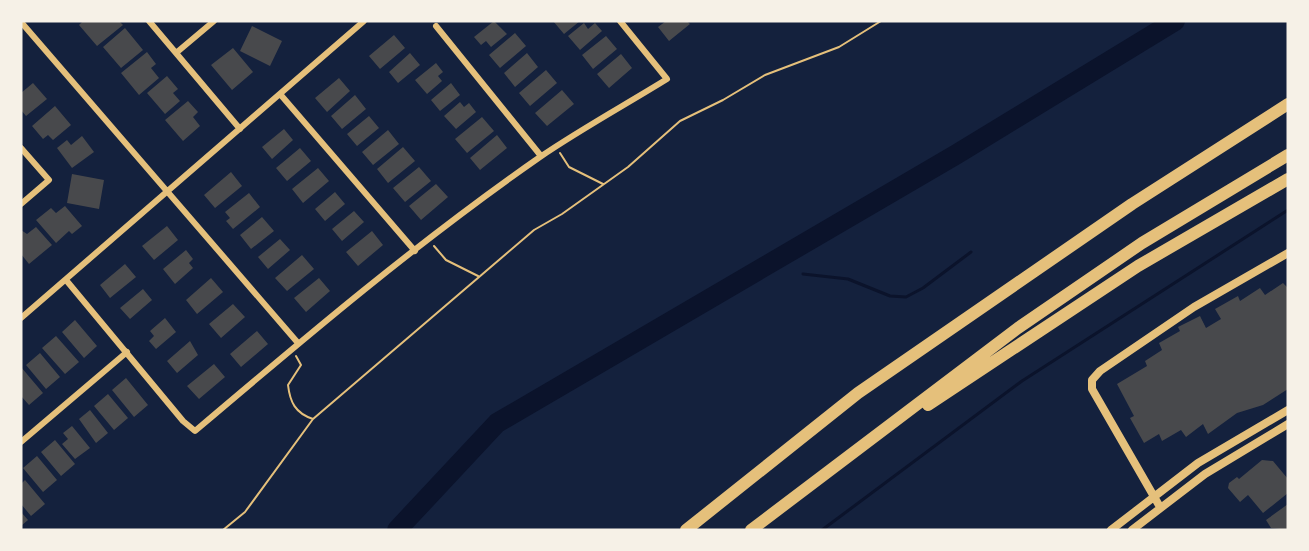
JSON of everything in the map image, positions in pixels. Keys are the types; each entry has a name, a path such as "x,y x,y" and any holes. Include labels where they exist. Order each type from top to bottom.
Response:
{"highway":[{"path":"686,530 858,393 1132,204 1288,104"},
{"path":"752,530 1046,309 1142,243 1288,155"},
{"path":"823,476 1138,266 1288,179"}],"street":[{"path":"149,21 240,129"},
{"path":"176,53 214,21"},
{"path":"21,318 165,190 240,129 364,21"},
{"path":"66,280 183,421 195,431 298,343 541,156 667,79 620,21"},
{"path":"21,22 298,343"},
{"path":"436,26 541,156"},
{"path":"280,94 415,251"},
{"path":"21,148 49,180 21,204"},
{"path":"1160,507 1092,389 1092,380 1100,371 1194,307 1288,253"},
{"path":"21,442 127,352"},
{"path":"1111,530 1152,496 1231,442 1288,410"},
{"path":"1132,530 1224,461 1288,424"}],"path":[{"path":"223,530 253,503 313,419 534,230 562,214 628,167 680,121 723,100 765,75 839,47 881,21"},
{"path":"557,147 569,167 603,184"},
{"path":"429,240 446,260 478,276"},
{"path":"291,350 302,365 288,385 290,400 297,410 313,419"}],"building":[{"path":"83,21 119,21 123,25 97,46 79,25"},
{"path":"494,21 507,34 491,47 486,41 481,45 474,37"},
{"path":"553,21 580,21 564,34"},
{"path":"666,21 687,21 690,24 669,41 658,27"},
{"path":"584,23 588,29 595,23 602,31 580,50 568,36"},
{"path":"252,26 282,41 270,66 240,51"},
{"path":"125,28 143,50 121,68 103,47"},
{"path":"515,33 526,46 500,68 489,55"},
{"path":"394,35 405,48 380,69 369,56"},
{"path":"606,36 617,49 593,69 582,55"},
{"path":"233,48 253,72 232,90 211,65"},
{"path":"147,52 156,64 151,68 159,78 139,95 121,73"},
{"path":"410,53 420,65 398,83 389,72"},
{"path":"527,53 538,67 515,87 504,73"},
{"path":"621,54 632,68 609,88 597,74"},
{"path":"436,63 443,72 438,76 442,81 427,94 415,80"},
{"path":"546,70 557,83 530,106 519,93"},
{"path":"167,76 178,89 173,93 180,101 165,114 147,93"},
{"path":"339,78 350,91 327,112 315,98"},
{"path":"33,83 47,99 26,116 21,110 21,93"},
{"path":"451,83 460,95 440,111 431,100"},
{"path":"562,90 574,104 547,126 535,113"},
{"path":"355,95 366,109 342,129 331,116"},
{"path":"188,101 198,112 193,117 200,126 183,141 165,120"},
{"path":"460,102 464,107 469,103 476,112 456,129 444,116"},
{"path":"55,106 71,125 53,140 48,135 43,139 32,126"},
{"path":"369,116 379,128 357,146 347,134"},
{"path":"482,117 494,131 467,153 455,139"},
{"path":"284,129 293,140 272,159 262,147"},
{"path":"388,130 399,144 373,165 362,152"},
{"path":"497,135 507,148 480,170 470,158"},
{"path":"82,136 94,152 72,168 57,148 67,140 71,145"},
{"path":"403,147 415,161 388,183 377,169"},
{"path":"300,148 311,161 287,181 276,168"},
{"path":"419,167 431,181 405,202 393,188"},
{"path":"318,168 329,181 303,203 292,189"},
{"path":"231,172 242,186 215,208 204,195"},
{"path":"72,174 104,180 99,209 67,203"},
{"path":"436,184 448,197 421,220 409,206"},
{"path":"335,192 345,204 325,221 315,209"},
{"path":"249,193 260,207 233,229 226,221 230,218 225,212"},
{"path":"65,206 82,226 72,234 69,231 56,243 36,220 51,208 56,213"},
{"path":"354,211 364,222 342,241 332,229"},
{"path":"262,217 274,231 251,249 240,235"},
{"path":"167,226 178,240 154,260 142,246"},
{"path":"36,227 52,245 29,264 21,254 21,230 27,234"},
{"path":"372,231 383,245 358,266 346,252"},
{"path":"280,239 290,250 268,269 258,257"},
{"path":"186,250 193,259 189,263 193,268 175,284 163,269"},
{"path":"302,255 314,269 287,291 275,278"},
{"path":"125,264 136,277 110,298 100,285"},
{"path":"211,278 223,292 197,314 186,300"},
{"path":"319,278 330,291 306,312 294,298"},
{"path":"1283,283 1288,288 1288,389 1263,405 1237,413 1208,434 1203,424 1186,437 1181,430 1162,441 1159,434 1144,443 1130,418 1134,416 1117,384 1147,366 1145,361 1162,350 1159,343 1180,331 1178,327 1200,316 1206,328 1221,319 1215,309 1238,296 1240,301 1260,288 1265,295"},
{"path":"143,289 152,300 130,319 120,308"},
{"path":"233,304 245,317 221,338 209,324"},
{"path":"165,318 176,332 156,349 149,341 154,336 150,331"},
{"path":"75,320 97,346 84,358 62,332"},
{"path":"257,331 268,344 241,367 230,354"},
{"path":"56,336 79,362 65,374 42,348"},
{"path":"190,341 198,355 177,373 167,361"},
{"path":"40,353 60,377 46,389 26,365"},
{"path":"214,364 225,377 199,399 187,386"},
{"path":"21,367 43,393 29,405 21,396"},
{"path":"126,378 148,405 134,417 112,390"},
{"path":"108,394 128,418 114,430 94,406"},
{"path":"90,410 108,433 96,443 79,419"},
{"path":"72,426 90,448 75,459 62,444 68,439 63,433"},
{"path":"55,440 75,464 61,476 41,452"},
{"path":"37,456 57,480 43,492 23,468"},
{"path":"1262,460 1273,461 1288,479 1288,493 1263,513 1248,495 1240,502 1228,488 1229,483 1237,477 1239,479"},
{"path":"25,480 45,504 31,516 21,504 21,484"},
{"path":"1288,504 1288,530 1271,528 1266,520"},
{"path":"21,512 28,520 21,526"}],"waterway":[{"path":"397,530 497,423 957,154 1175,21"},
{"path":"822,530 1022,381 1288,210"},
{"path":"803,274 848,279 890,296 906,297 923,288 971,252"}]}
